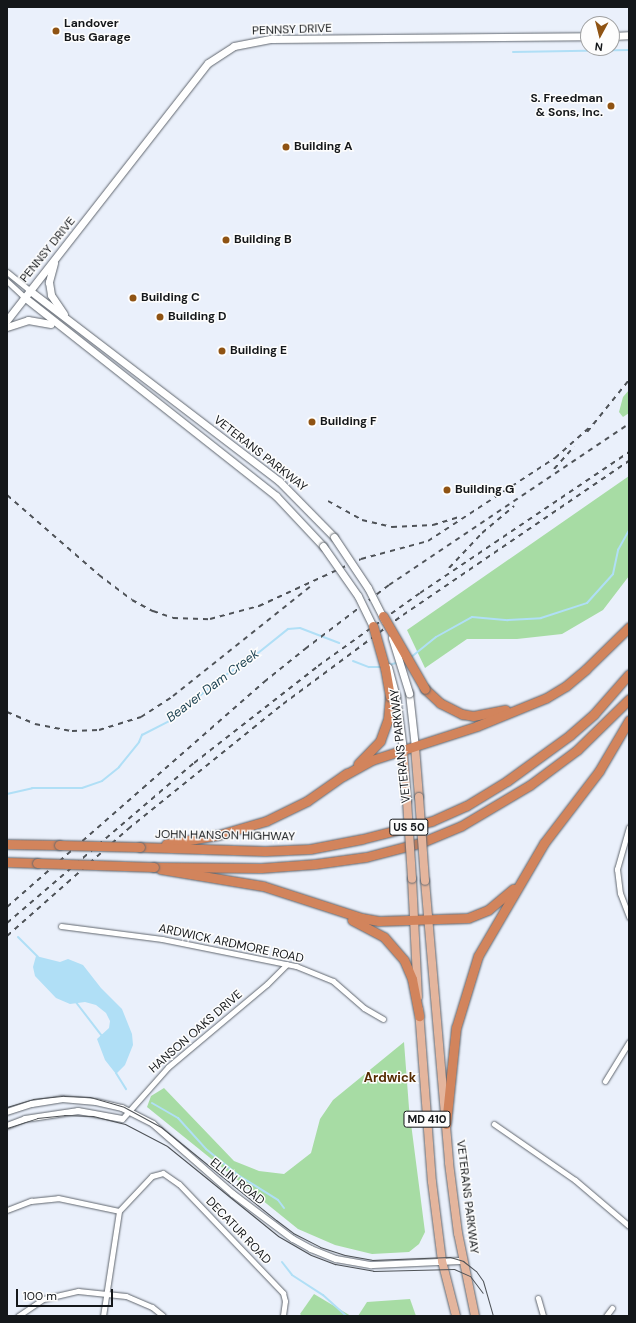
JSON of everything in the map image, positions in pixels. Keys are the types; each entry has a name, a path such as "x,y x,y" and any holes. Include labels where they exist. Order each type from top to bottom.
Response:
{"highway":[{"path":"383,616 425,689 440,703 462,714 492,714 518,707 545,694 586,669"},
{"path":"344,776 367,756 380,741 393,697 373,626"},
{"path":"140,847 218,835 266,821 307,801 344,776 372,760 415,747 524,709 566,686 586,669 629,627"},
{"name":"JOHN HANSON HIGHWAY","path":"7,844 265,851 310,848 362,839 432,820 466,806 490,792 570,735 594,714 629,674"},
{"name":"US 50","path":"9,863 261,868 315,864 366,857 420,843 461,826 530,785 576,750 629,700"},
{"path":"446,1124 452,1052 466,992 478,956 544,843 599,771 629,720"},
{"path":"154,866 171,872 209,875 264,886 362,918 414,920 478,915 496,904 522,879"},
{"path":"307,899 371,929 395,949 412,979 419,1016"}],"main road":[{"name":"PENNSY DRIVE","path":"7,320 208,63 234,46 271,39 580,36"},
{"path":"55,259 49,282 51,295 60,310 82,332"},
{"name":"VETERANS PARKWAY","path":"29,290 82,332 280,481 334,537 353,563 383,616 399,658 409,693 415,747 438,1050 458,1233 475,1316"},
{"name":"VETERANS PARKWAY","path":"24,297 276,496 323,546 358,596 373,626"},
{"path":"7,327 28,320 38,320 63,329"},
{"name":"VETERANS PARKWAY","path":"393,697 403,750 419,1016 432,1182 442,1261 456,1316"}],"street":[{"name":"VETERANS PARKWAY","path":"7,272 29,290"},
{"name":"VETERANS PARKWAY","path":"7,281 24,297"},
{"path":"629,827 623,841 617,869 620,892 629,917"},
{"name":"ARDWICK ARDMORE ROAD","path":"61,926 162,939 287,964 311,971 333,981 364,1008 383,1019"},
{"name":"HANSON OAKS DRIVE","path":"122,1119 168,1068 267,984 287,964"},
{"path":"605,1081 629,1042"},
{"name":"ELLIN ROAD","path":"7,1112 27,1105 62,1099 96,1102 129,1111 166,1134 206,1172 272,1224 311,1249 336,1259 371,1265 463,1261"},
{"path":"7,1126 26,1119 78,1111 122,1119"},
{"path":"494,1124 575,1180 629,1226"},
{"name":"DECATUR ROAD","path":"119,1211 142,1186 158,1174 168,1176 179,1184 283,1293 286,1300 283,1316"},
{"path":"7,1210 31,1201 58,1198 119,1211 103,1316"},
{"path":"18,1316 53,1295 78,1291 107,1292 141,1301 163,1316"},
{"path":"538,1298 543,1316"},
{"path":"606,1316 612,1308"}],"green space":[{"path":"629,390 629,413 623,417 619,412 623,397"},
{"path":"629,476 629,576 603,610 562,634 517,639 467,639 425,668 407,630"},
{"path":"404,1042 409,1108 425,1232 419,1244 409,1252 372,1254 335,1245 298,1229 147,1107 151,1096 164,1088 234,1161 259,1171 284,1174 311,1153 320,1119 333,1100"},
{"path":"314,1294 351,1316 302,1316 300,1314"},
{"path":"410,1299 416,1316 358,1316 367,1302"}],"water":[{"path":"36,956 60,962 68,959 83,965 101,988 122,1009 132,1034 133,1045 125,1065 116,1074 105,1060 97,1039 109,1028 110,1021 106,1013 96,1005 85,1002 70,1004 56,998 35,976 33,967"}],"waterway":[{"path":"513,52 629,50"},
{"name":"Beaver Dam Creek","path":"410,658 436,637 472,617 508,620 541,618 587,603 613,574 618,550 629,530"},
{"name":"Beaver Dam Creek","path":"7,794 32,788 82,788 102,781 119,767 139,742 142,735 170,721 221,678 253,657 288,629 300,628 339,643"},
{"name":"Beaver Dam Creek","path":"389,665 406,660"},
{"name":"Beaver Dam Creek","path":"353,661 369,667 383,667"},
{"path":"18,937 38,957"},
{"path":"75,1001 102,1036"},
{"path":"116,1073 126,1089"},
{"path":"152,1103 178,1118 206,1149 238,1175 278,1200 284,1208"},
{"path":"282,1262 292,1275 323,1295 346,1316"}],"tram line":[{"path":"7,1107 33,1099 64,1096 90,1097 124,1107 161,1127 293,1233 320,1247 345,1255 372,1260 450,1257 463,1261 476,1271 483,1281 493,1316"},
{"path":"7,1128 37,1118 64,1115 93,1116 125,1124 167,1146 278,1236 311,1255 335,1264 373,1271 454,1269 470,1276 483,1293"}],"railway":[{"path":"587,432 629,380"},
{"path":"7,907 264,682 305,649 389,585 629,424"},
{"path":"7,495 99,575 132,600 153,611 173,618 210,619 259,606 361,559 428,541 555,458 590,427"},
{"path":"554,469 574,447"},
{"path":"7,923 194,763 318,666 420,593 629,452"},
{"path":"7,936 128,829 283,704 403,615 629,461"},
{"path":"328,501 362,520 392,527 433,525 460,517"},
{"path":"449,568 482,533 514,506"},
{"path":"7,712 35,724 72,731 99,730 141,717 173,696 312,585"}],"place":[{"name":"Landover Bus Garage","path":"56,31"},
{"name":"S. Freedman & Sons, Inc.","path":"611,106"},
{"name":"Building A","path":"286,147"},
{"name":"Building B","path":"226,240"},
{"name":"Building C","path":"133,298"},
{"name":"Building D","path":"160,317"},
{"name":"Building E","path":"222,351"},
{"name":"Building F","path":"312,422"},
{"name":"Building G","path":"447,490"}],"district":[{"name":"Ardwick","path":"390,1078"}]}
